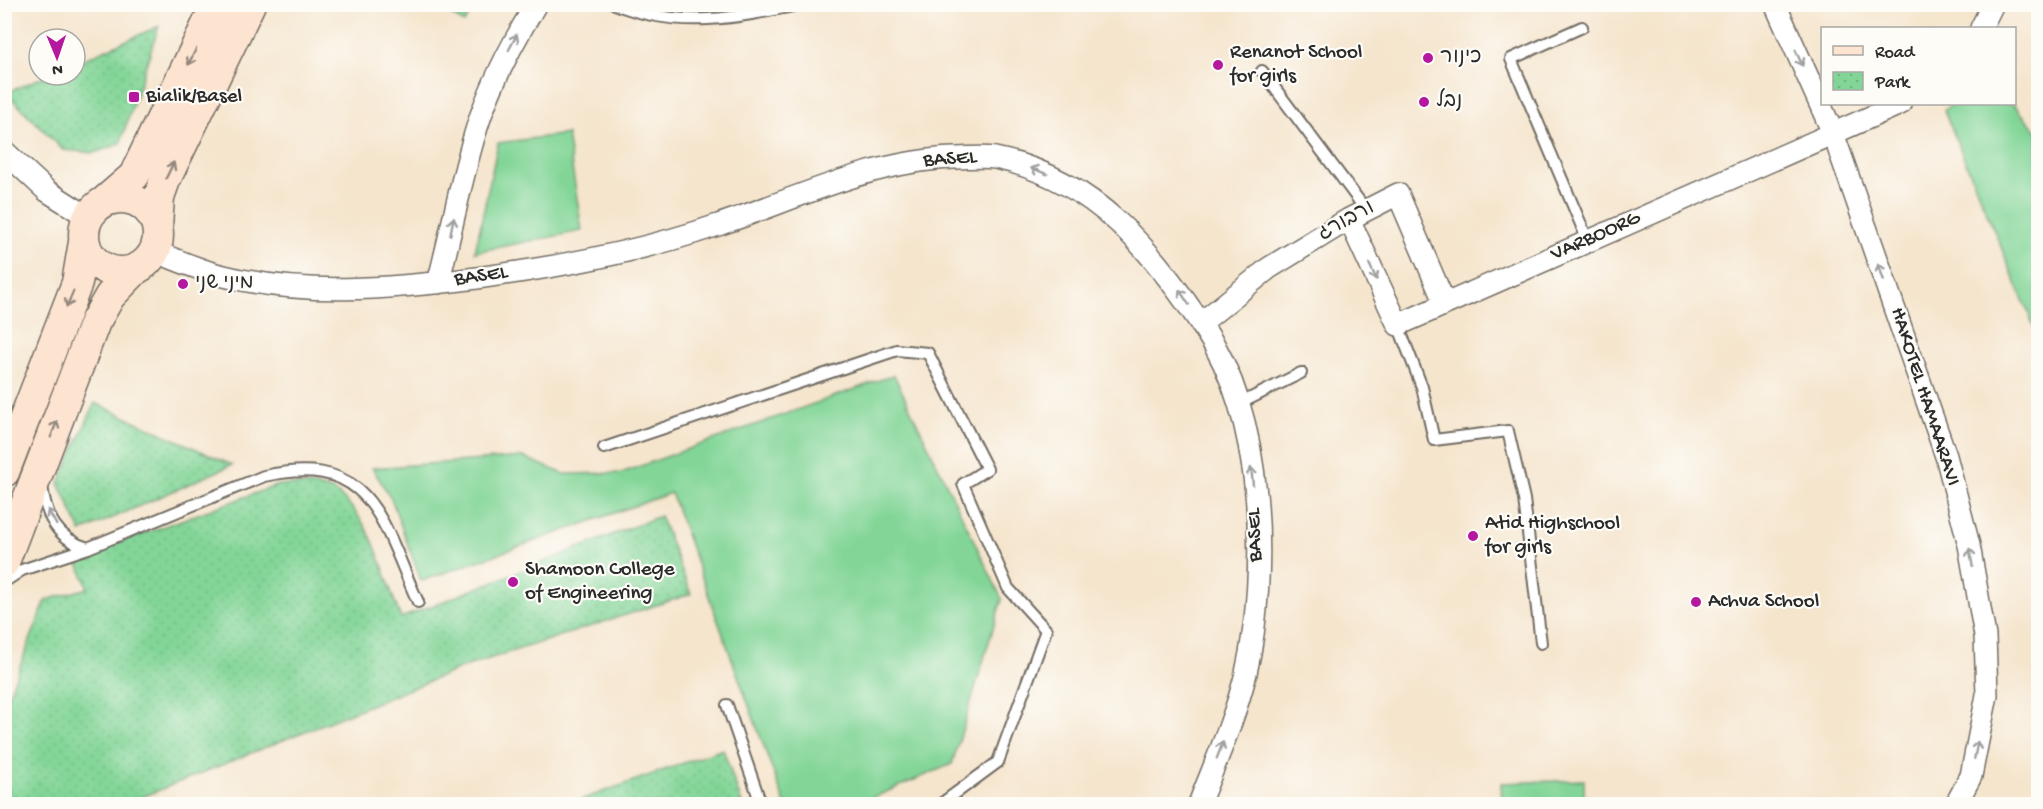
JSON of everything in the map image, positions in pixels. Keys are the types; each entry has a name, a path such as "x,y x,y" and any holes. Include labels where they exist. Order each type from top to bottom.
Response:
{"street":[{"path":"4,472 76,283 92,220 134,176 217,4"},
{"path":"4,562 95,322 110,296 149,248 159,197 165,180 249,4"},
{"path":"438,283 459,188 481,114 512,44 536,4"},
{"name":"HAKOTEL HAMAARAVI","path":"1775,4 1833,133 1946,456 1969,545 1985,636 1987,694 1971,776 1956,804"},
{"path":"1982,27 1993,4"},
{"name":"VARBOORG","path":"1398,324 1898,105"},
{"path":"4,151 47,191 92,220"},
{"name":"BASEL","path":"149,248 215,274 274,284 346,290 438,283 575,264 646,246 716,226 874,169 931,159 990,157 1040,170 1083,195 1128,228 1175,283 1201,323 1236,387 1250,453 1259,537 1257,602 1245,673 1227,733 1199,804"},
{"name":"ורבורג","path":"1201,323 1269,268 1358,214 1398,194 1445,304"},
{"path":"115,198 137,201 153,216 149,248 126,271 104,268 88,253 92,220 115,198"},
{"path":"1358,214 1398,324"}],"lane":[{"path":"615,4 671,18 710,21 774,7 802,4"},
{"path":"1582,27 1511,59 1588,241"},
{"path":"1262,71 1358,214"},
{"path":"1398,324 1422,387 1434,440 1508,431 1524,499 1541,643"},
{"path":"604,448 897,350 928,353 987,469 963,484 985,536 1008,588 1046,630 998,762 941,804"},
{"path":"1239,404 1301,373"},
{"path":"39,468 45,504 63,537 70,543 88,548"},
{"path":"4,582 22,570 88,548 264,476 291,470 319,471 340,476 360,490 374,506 418,602"},
{"path":"726,705 761,804"}],"green space":[{"path":"436,5 476,5 464,23"},
{"path":"159,26 120,144 94,153 63,150 6,93 27,84 27,87 87,87 87,58"},
{"path":"1951,105 2014,105 2038,132 2038,336 1944,110"},
{"path":"567,134 582,231 475,252 498,143"},
{"path":"894,375 1002,599 952,764 858,804 785,804 671,493 421,581 391,498 372,468 523,457 564,474 621,473"},
{"path":"95,403 232,465 81,532 59,483"},
{"path":"278,485 309,485 332,490 351,506 370,535 401,618 660,516 691,594 467,666 125,804 5,804 5,704 46,600 88,588 76,558"},
{"path":"723,749 742,804 569,804"},
{"path":"1584,780 1584,804 1502,804 1501,783"}],"place":[{"name":"כינור","path":"1428,58"},
{"name":"Renanot School for girls","path":"1218,65"},
{"name":"Bialik/Basel","path":"134,97"},
{"name":"נבל","path":"1424,102"},
{"name":"מיני שני","path":"183,284"},
{"name":"Atid Highschool for girls","path":"1473,536"},
{"name":"Shamoon College of Engineering","path":"513,582"},
{"name":"Achva School","path":"1696,602"}]}
